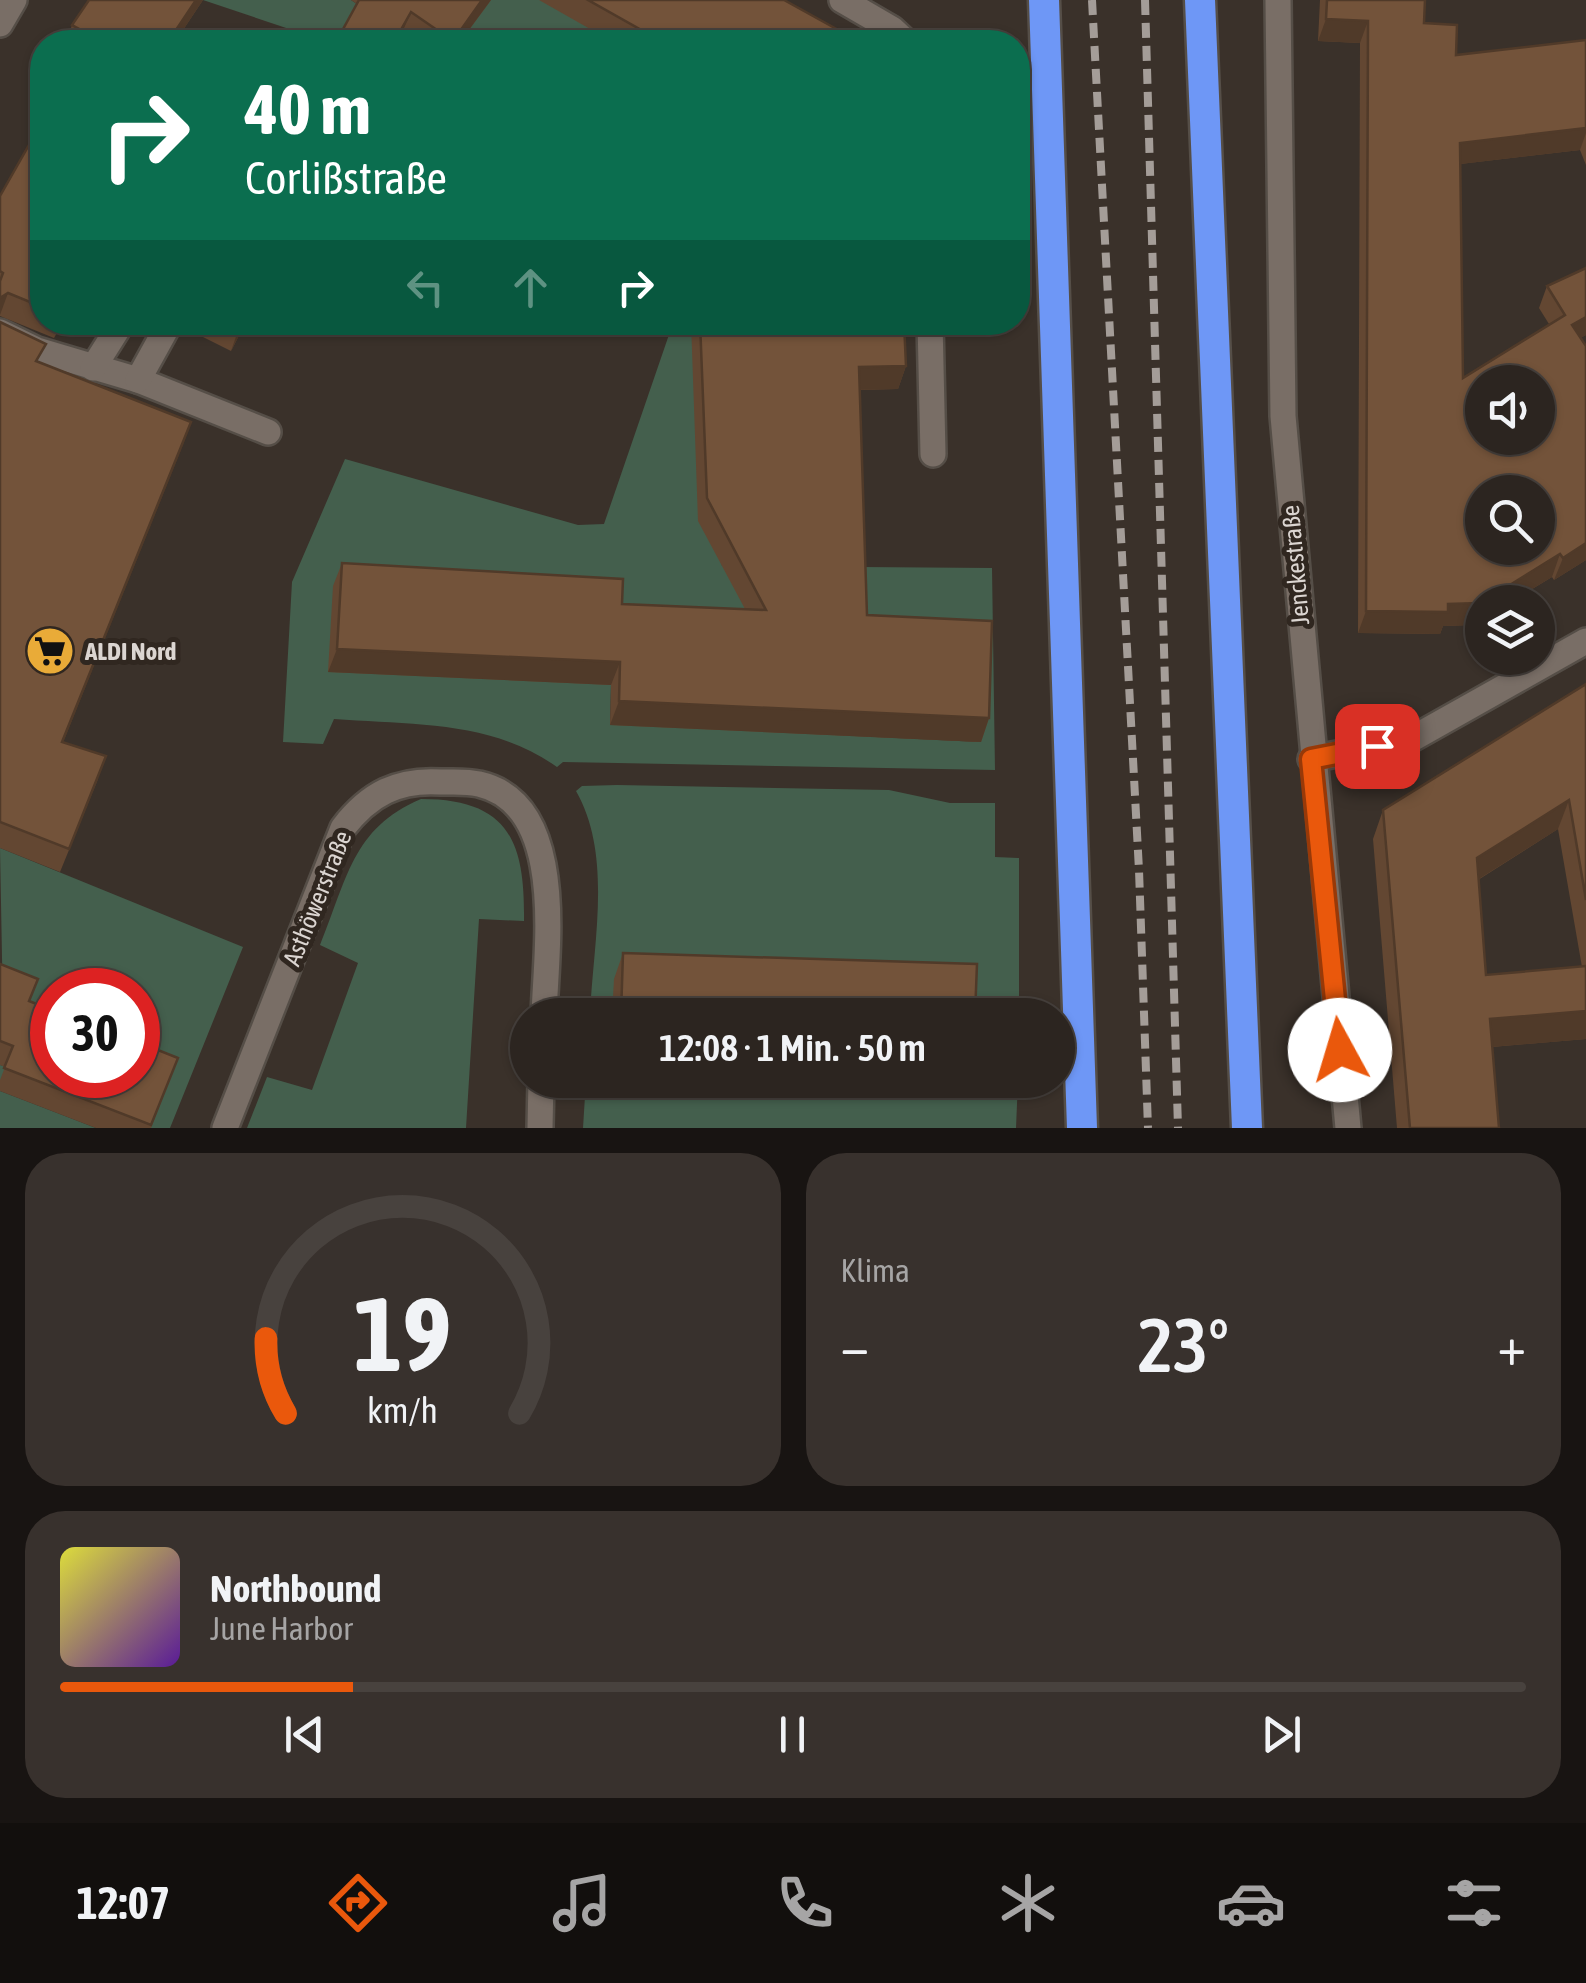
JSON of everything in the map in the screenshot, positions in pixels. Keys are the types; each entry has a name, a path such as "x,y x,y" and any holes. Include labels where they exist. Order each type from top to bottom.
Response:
{"highway":[{"path":"1044,0 1081,1061 1079,1128"},
{"path":"1200,0 1246,1128"},
{"path":"1244,1012 1264,1128"}],"street":[{"path":"0,24 14,0"},
{"path":"842,0 894,30"},
{"name":"Jenckestraße","path":"1278,0 1283,416 1311,759 1348,1128"},
{"path":"0,332 93,368 138,380 268,432"},
{"path":"93,368 114,335"},
{"path":"138,380 163,335"},
{"path":"930,335 933,454"},
{"path":"1311,759 1410,740 1586,641"},
{"name":"Asthöwerstraße","path":"225,1128 344,828 364,801 396,785 429,781 482,784 520,810 546,858 544,998"},
{"path":"540,1128 541,1098"}],"green space":[{"path":"203,0 351,0 395,30 292,30"},
{"path":"400,0 549,0 595,30 443,30"},
{"path":"669,335 693,335 722,566 992,568 995,770 563,762 557,767 532,752 478,733 421,724 334,719 323,744 283,742 292,582 345,459 578,525 604,524","holes":["611,685 980,742 610,724"]},
{"path":"582,786 889,790 950,803 995,803 995,857 1019,858 1019,998 591,998 597,871 587,816 576,791"},
{"path":"421,799 475,807 493,817 506,831 521,869 524,921 479,919 466,1128 247,1128 267,1077 312,1090 358,963 320,945 346,878 366,841 398,811"},
{"path":"0,848 243,947 170,1128 151,1128 145,1098 160,1098 160,968 30,968 30,1054 0,1081 0,1065 4,1066"},
{"path":"0,1091 96,1128 0,1128"},
{"path":"585,1098 1017,1098 1016,1128 583,1128"}],"building":[{"path":"89,0 196,0 176,30 81,30 72,25"},
{"path":"359,0 482,0 461,30 437,30 411,12 401,30 343,30"},
{"path":"588,0 784,0 838,30 641,30"},
{"path":"1327,0 1425,0 1424,23 1457,25 1456,55 1586,40 1586,128 1460,143 1465,455 1555,455 1555,365 1484,365 1565,315 1547,286 1586,268 1586,317 1572,325 1586,346 1586,543 1563,558 1560,554 1555,557 1555,475 1465,475 1465,565 1542,565 1510,585 1465,585 1465,603 1448,604 1448,612 1366,611 1368,21 1326,19"},
{"path":"30,143 30,302 8,293 0,298 0,196"},
{"name":"ALDI Nord","path":"0,322 46,344 36,361 191,422 62,742 106,756 69,849 0,822"},
{"path":"701,335 905,335 906,366 859,367 867,615 992,621 989,718 619,701 620,662 337,649 342,563 623,579 622,604 766,610 707,498"},
{"path":"1586,684 1586,900 1569,800 1477,858 1486,975 1586,966 1586,1011 1490,1019 1499,1128 1410,1128 1383,810"},
{"path":"623,953 977,964 976,998 622,998"},
{"path":"0,964 30,976 30,1078 4,1068 13,1046 0,1041"},
{"path":"160,1051 178,1058 151,1125 81,1098 160,1098"}],"railway":[{"path":"1092,0 1139,870 1148,1128"},
{"path":"1145,0 1178,1128"}],"place":[{"name":"ALDI Nord","path":"50,651"}],"route":[{"path":"1340,1050 1311,759 1377,746"}]}
